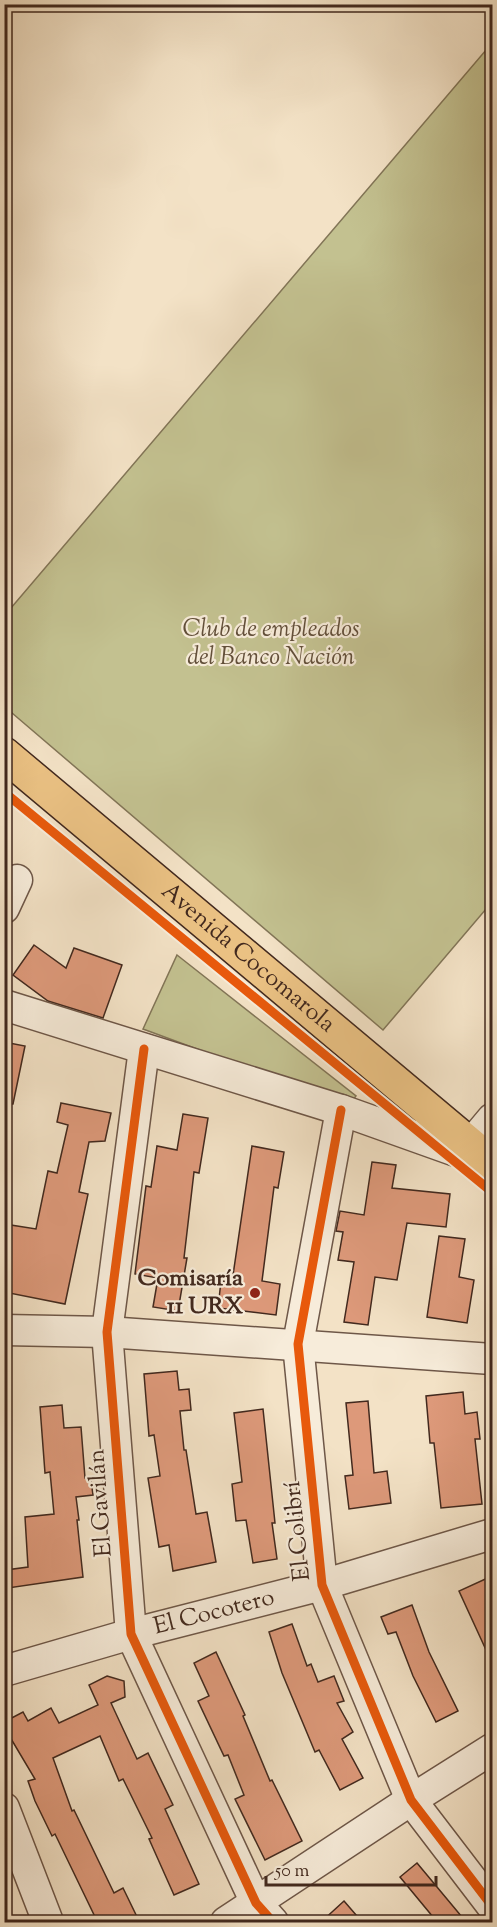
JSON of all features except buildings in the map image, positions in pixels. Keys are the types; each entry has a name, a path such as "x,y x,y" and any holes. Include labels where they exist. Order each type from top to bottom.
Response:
{"main road":[{"name":"Avenida Cocomarola","path":"4,754 482,1153"}],"street":[{"path":"4,908 17,880"},
{"path":"4,1005 341,1110 456,1151 482,1153 492,1119"},
{"name":"El Gavilán","path":"144,1049 107,1332 131,1634 265,1913"},
{"name":"El Colibrí","path":"341,1110 298,1344 322,1585 411,1800 492,1906"},
{"path":"4,1330 107,1332 492,1359"},
{"name":"El Cocotero","path":"4,1671 131,1634 322,1585 492,1534"},
{"path":"226,1923 265,1913 411,1800 492,1749"},
{"path":"4,1808 48,1923"}],"green space":[{"name":"Club de empleados del Banco Nación","path":"492,43 492,902 383,1030 5,707 5,615"},
{"path":"177,955 356,1096 349,1105 143,1029"}],"cycle path":[{"path":"4,792 492,1192"},
{"path":"144,1049 107,1332 131,1634 256,1903 273,1922"},
{"path":"341,1110 298,1344 322,1585 411,1800 492,1906"}],"place":[{"name":"Comisaría 11 URX","path":"255,1293"}]}
